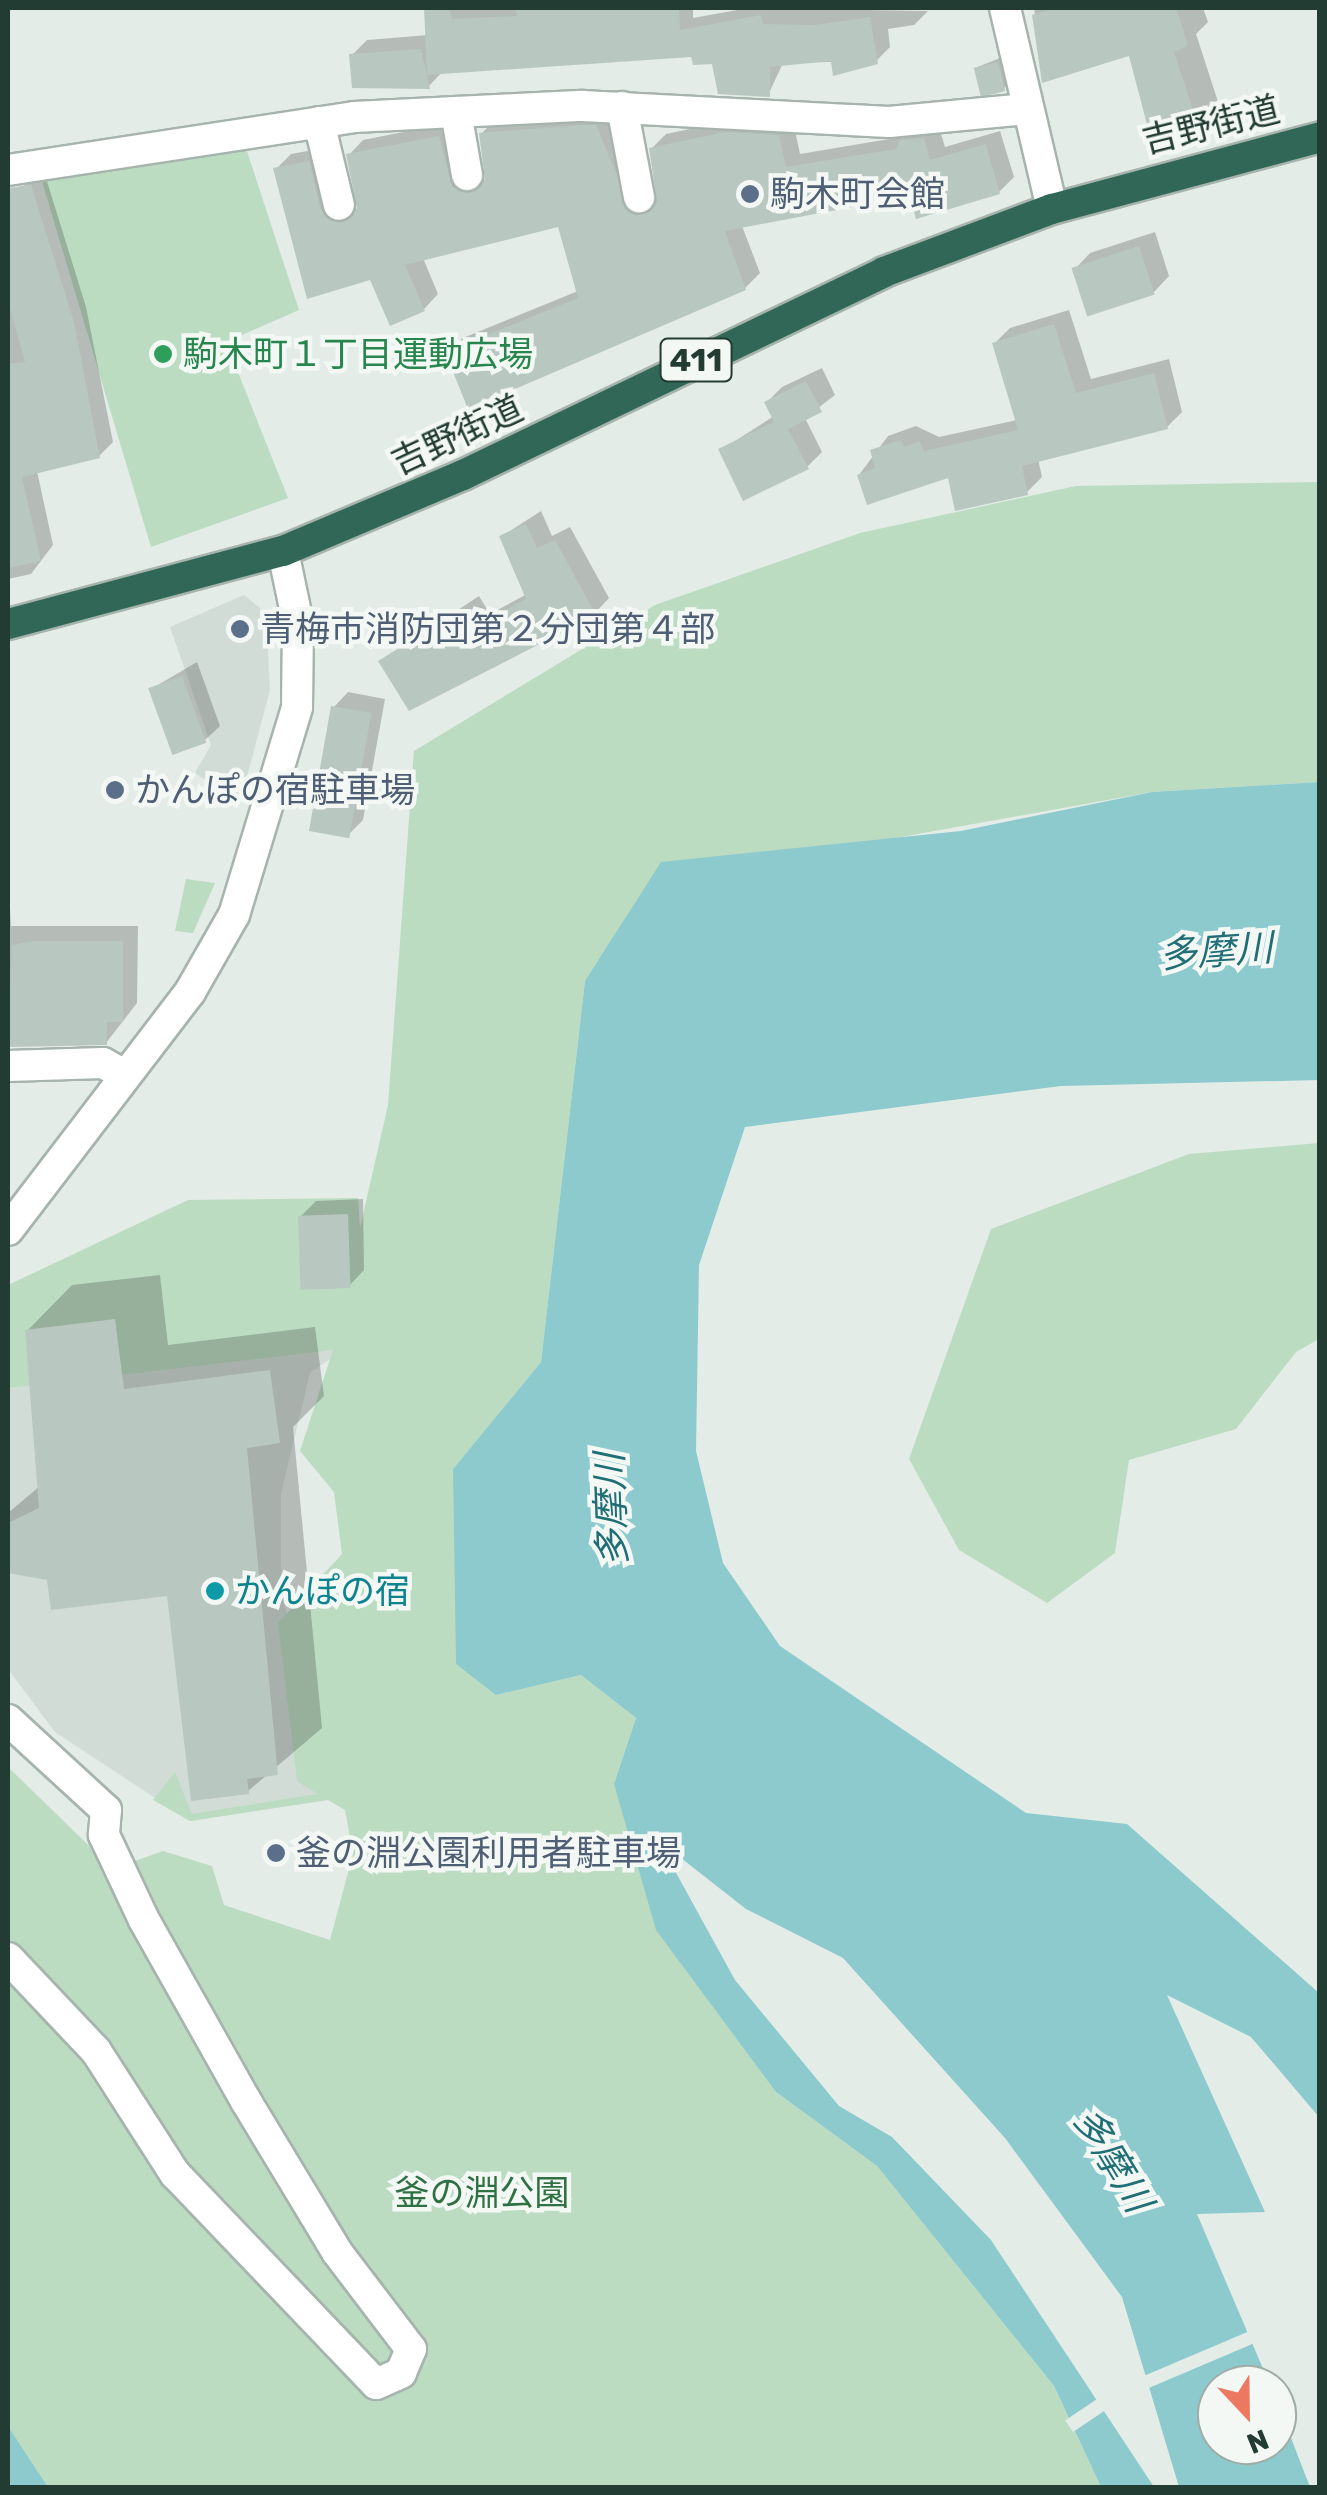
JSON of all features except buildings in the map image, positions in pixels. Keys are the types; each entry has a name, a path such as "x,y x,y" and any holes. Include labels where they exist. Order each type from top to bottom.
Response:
{"highway":[{"name":"吉野街道","path":"8,624 283,551 463,475 812,303 1052,209 1320,137"}],"street":[{"path":"1005,8 1052,209"},
{"path":"8,170 319,122 456,112 622,106 889,122 1026,109"},
{"path":"622,106 639,197"},
{"path":"456,112 468,175"},
{"path":"319,122 340,205"},
{"path":"8,1230 216,954 288,754 300,649 283,551"},
{"path":"8,1066 88,1062 125,1075"},
{"path":"8,1720 106,1810 104,1834 144,1920 292,2180 411,2348 401,2373 376,2384 175,2174 96,2052 8,1958"}],"shaded area":[{"path":"244,595 266,613 270,690 240,803 195,773 211,745 170,627"},
{"path":"346,1348 310,1373 281,1494 281,1593 339,1798 190,1821 55,1732 8,1669 8,1386"}],"green space":[{"name":"駒木町１丁目運動広場","path":"246,148 299,310 226,342 288,498 151,547 41,178"},
{"name":"釜の淵公園","path":"1319,482 1319,782 1152,792 846,847 585,981 541,1362 453,1469 496,1695 581,1675 636,1718 614,1784 776,2092 877,2166 1054,2386 1101,2487 48,2487 8,2426 8,1767 113,1869 163,1851 212,1866 224,1905 330,1940 353,1854 345,1810 328,1800 190,1821 153,1800 175,1772 192,1814 317,1794 297,1781 278,1623 342,1554 334,1492 300,1451 333,1350 8,1388 8,1285 188,1200 358,1198 360,1228 388,1105 414,751 655,605 860,533 1076,486"},
{"path":"186,879 215,883 193,933 175,931"},
{"path":"1319,1143 1319,1339 1296,1352 1236,1429 1129,1460 1115,1553 1047,1603 959,1550 909,1459 991,1229 1189,1154"}],"water":[{"name":"多摩川","path":"1319,782 1319,1080 1061,1086 745,1127 699,1265 696,1451 723,1563 780,1646 1026,1813 1127,1824 1319,1993 1319,2117 1251,2037 1167,1995 1265,2212 1197,2214 1261,2365 1197,2365 1197,2465 1297,2465 1297,2454 1310,2487 1179,2487 1122,2297 1005,2138 843,1958 746,1909 658,1840 735,1980 839,2106 892,2137 991,2240 1154,2487 1101,2487 1054,2386 877,2166 776,2092 656,1930 614,1784 636,1718 581,1675 496,1695 456,1664 453,1469 541,1362 585,981 661,862 961,831 1152,792"},
{"path":"8,2426 48,2487 8,2487"}],"pier":[{"path":"1252,2330 1257,2342 1149,2388 1144,2376"},
{"path":"1100,2397 1108,2409 1073,2432 1065,2420"}],"place":[{"name":"駒木町会館","path":"750,194"},
{"name":"駒木町１丁目運動広場","path":"163,354"},
{"name":"青梅市消防団第２分団第４部","path":"240,629"},
{"name":"かんぽの宿駐車場","path":"115,790"},
{"name":"かんぽの宿","path":"215,1591"},
{"name":"釜の淵公園利用者駐車場","path":"276,1853"}]}
